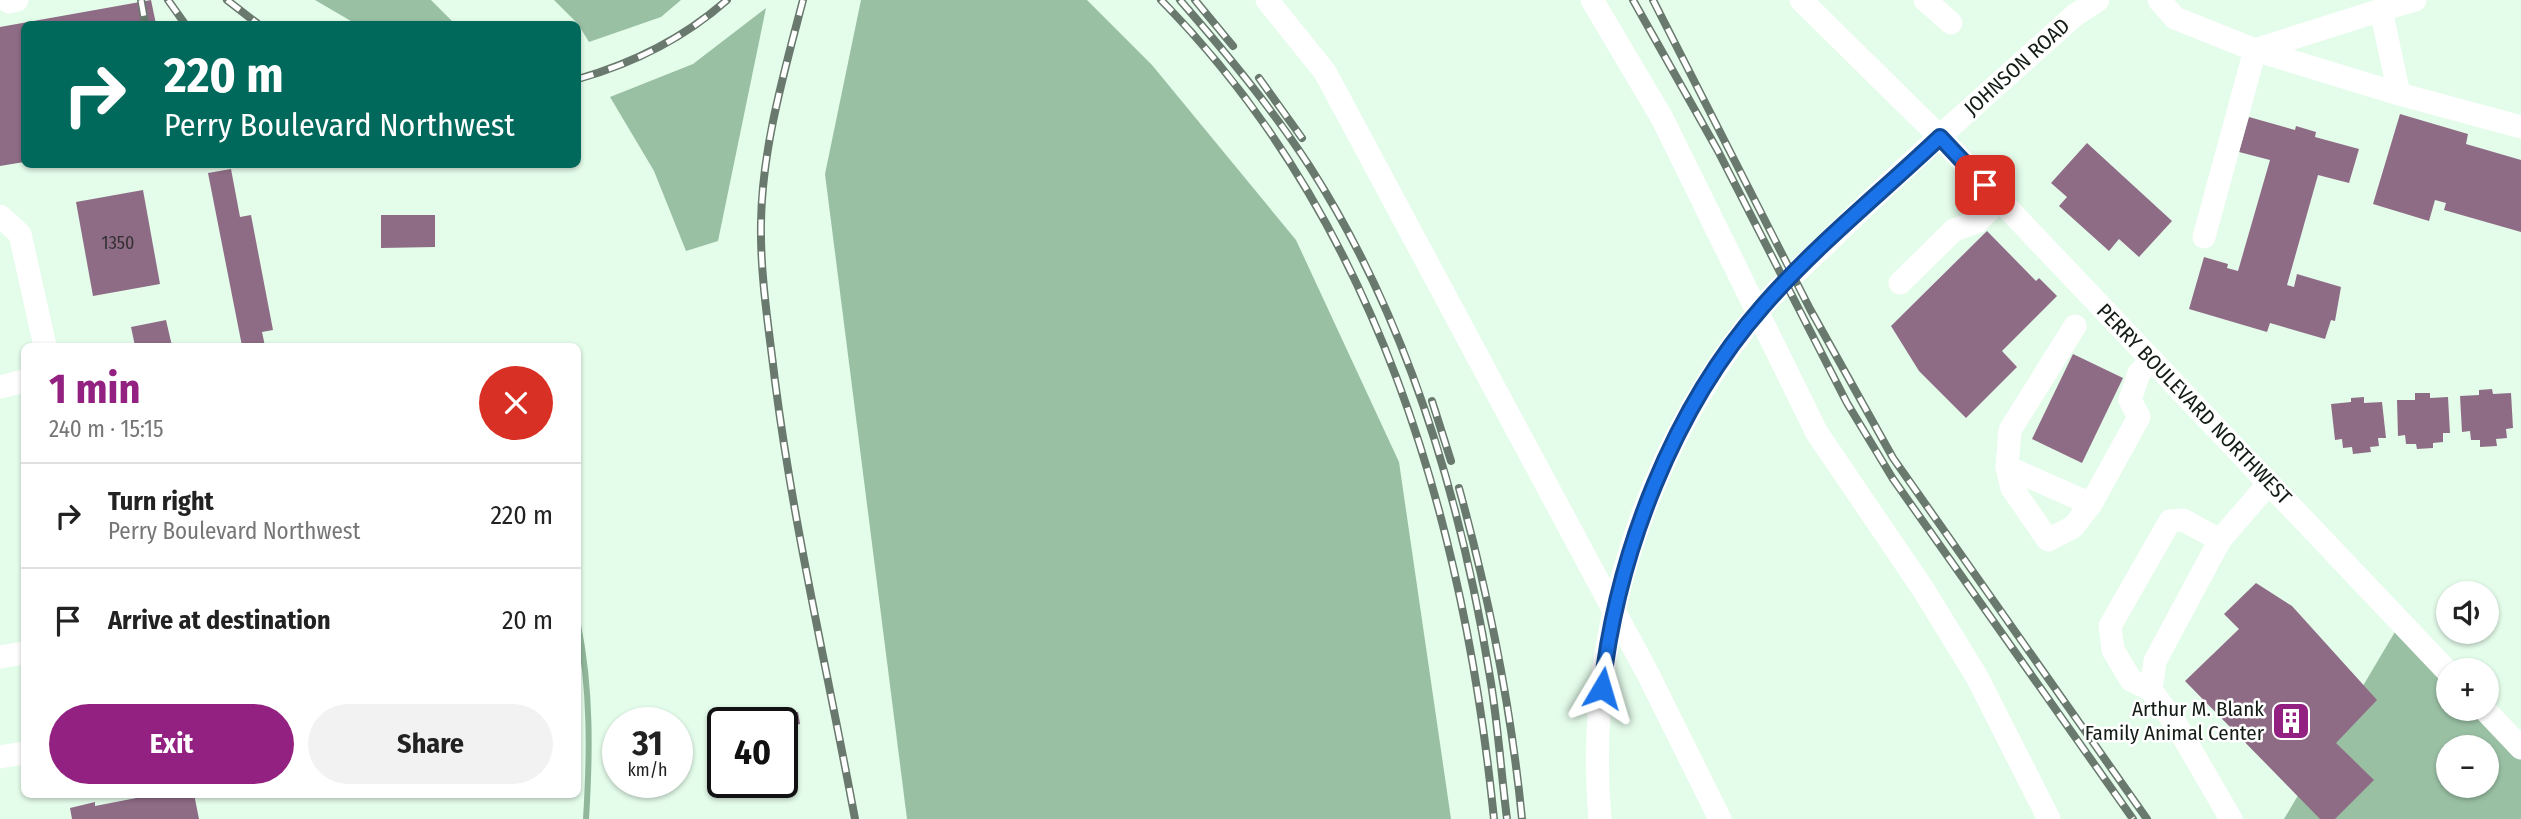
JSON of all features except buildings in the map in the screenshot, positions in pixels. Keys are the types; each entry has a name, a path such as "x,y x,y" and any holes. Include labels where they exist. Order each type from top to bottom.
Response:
{"street":[{"path":"1267,0 1325,72 1643,664 1720,819"},
{"path":"1592,0 1662,118 1817,433 1923,589 1977,677 2049,819"},
{"name":"PERRY BOULEVARD NORTHWEST","path":"1801,0 1940,137 2436,659"},
{"path":"1926,0 1951,23"},
{"name":"JOHNSON ROAD","path":"1600,819 1597,788 1599,713 1607,640 1622,580 1657,476 1710,379 1762,307 1864,207 2075,15 2098,0"},
{"path":"2159,0 2175,18 2255,50 2399,94 2521,127"},
{"path":"2255,50 2415,0"},
{"path":"2381,10 2399,94"},
{"path":"2204,237 2255,50"},
{"path":"1900,284 1954,230 1977,222 1999,200"},
{"path":"0,216 20,233 44,343"},
{"path":"2075,326 2010,430 2007,467 2012,488 2048,540 2073,527 2091,504 2139,417 2130,400 2139,373 2152,360"},
{"path":"0,387 21,383"},
{"path":"2007,467 2091,504"},
{"path":"2151,691 2155,661 2220,540 2269,484"},
{"path":"2220,540 2183,520 2170,521 2110,626 2113,650 2131,680 2151,691 2177,726 2231,819"},
{"path":"0,657 21,654"},
{"path":"2495,721 2521,748"},
{"path":"0,757 21,754"}],"green space":[{"path":"315,0 431,0 452,21 351,21"},
{"path":"554,0 681,0 661,17 589,42 581,29 581,21 575,21"},
{"path":"861,0 1087,0 1152,65 1296,240 1399,462 1451,819 907,819 825,174"},
{"path":"766,8 718,241 686,251 654,171 610,97 693,64"},
{"path":"2402,620 2437,658 2436,721 2497,721 2521,747 2521,819 2284,819"}],"waterway":[{"path":"581,643 588,722 586,819"}],"railway":[{"path":"141,0 145,21"},
{"path":"168,0 183,21"},
{"path":"227,0 254,21"},
{"path":"581,78 657,48 693,27 727,0"},
{"path":"803,0 775,111 765,167 761,223 762,263 775,381 792,491 855,819"},
{"path":"1161,0 1236,86 1300,178 1353,277 1397,380 1432,487 1460,596 1480,707 1494,819"},
{"path":"1180,0 1248,81 1310,167 1345,226 1402,349 1446,478 1478,610 1495,712 1507,819"},
{"path":"1195,0 1233,46"},
{"path":"1633,0 1718,151 1847,403 1893,479 2133,819"},
{"path":"1653,0 1810,309 1893,458 2147,819"},
{"path":"1259,78 1302,138"},
{"path":"1432,401 1451,461"},
{"path":"1459,488 1498,652 1522,819"}],"place":[{"name":"Arthur M. Blank Family Animal Center","path":"2291,721"}],"route":[{"path":"1602,688 1607,640 1625,568 1657,476 1710,379 1762,307 1940,137 1985,185"}]}
